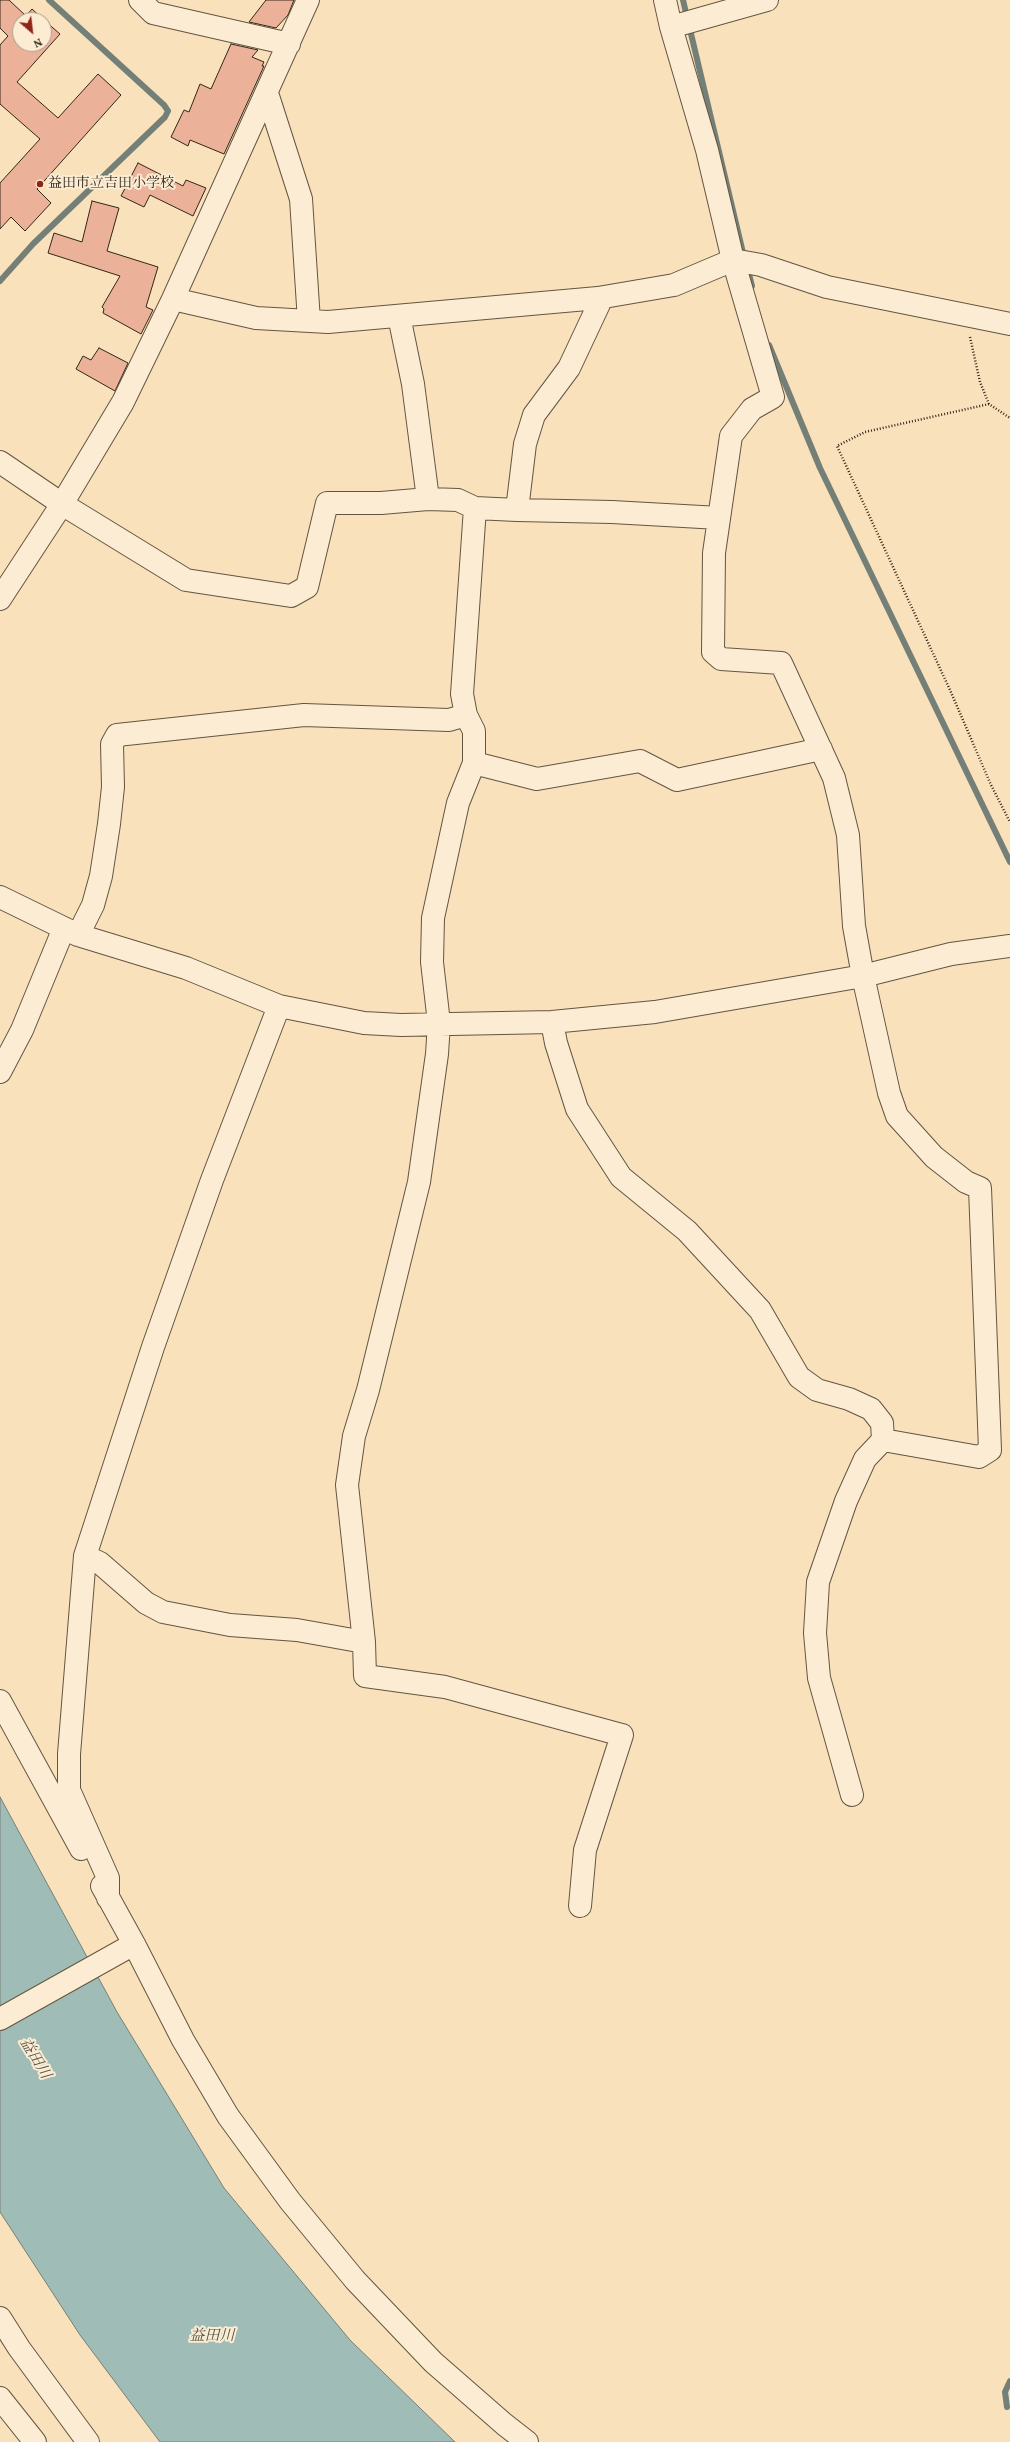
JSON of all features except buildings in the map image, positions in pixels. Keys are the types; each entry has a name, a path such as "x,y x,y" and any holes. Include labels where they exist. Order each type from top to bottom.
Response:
{"street":[{"path":"0,599 62,504 123,402 173,298 308,0"},
{"path":"665,0 707,150 733,260 773,397 752,409 731,436 714,553 713,652 721,659 781,663 834,778 848,835 854,926 862,976 889,1093 897,1116 934,1158 966,1182 980,1188 990,1450 979,1457 883,1440"},
{"path":"672,27 768,0"},
{"path":"153,4 289,44"},
{"path":"267,93 301,199 309,321"},
{"path":"173,298 256,318 328,322 598,298 674,285 733,260 761,265 827,286 1010,324"},
{"path":"517,510 525,444 534,415 569,368 599,304 598,298"},
{"path":"399,316 413,384 428,499"},
{"path":"0,462 62,504 186,580 291,596 307,588 327,503 381,503 428,499 458,500 475,508 612,512 719,518"},
{"path":"475,508 462,694 466,715 474,731 474,763 458,803 433,918 432,962 439,1023 419,1182 368,1390 354,1436 347,1485 364,1642 365,1676 445,1687 622,1735 585,1850 580,1906"},
{"path":"0,1072 71,931 93,905 101,876 111,809 112,744 117,735 304,715 449,720 466,715"},
{"path":"474,763 537,779 640,761 677,780 820,749"},
{"path":"0,897 71,931 186,968 279,1006 364,1023 552,1022 655,1012 862,976 951,954 1010,946"},
{"path":"108,1898 108,1878 69,1790 69,1754 85,1556 153,1347 209,1187 279,1006"},
{"path":"552,1022 556,1043 577,1109 621,1177 688,1231 760,1310 799,1377 817,1390 849,1399 871,1409 882,1423 883,1440 865,1458 846,1501 818,1582 815,1633 819,1678 852,1795"},
{"path":"85,1556 100,1563 146,1604 163,1612 230,1625 297,1630 364,1642"},
{"path":"0,1701 108,1898 128,1948 228,2116 290,2201 355,2280 434,2362 527,2442"},
{"path":"0,2019 128,1948"},
{"path":"0,2318 82,2439"},
{"path":"0,2398 35,2442"}],"path":[{"path":"965,315 980,382 989,404 1010,418"},
{"path":"989,404 865,432 837,446 950,690 990,785 1010,822"}],"water":[{"name":"益田川","path":"0,1797 117,2012 224,2188 350,2340 455,2442 160,2442 80,2335 0,2212"}],"waterway":[{"path":"0,281 33,244 165,117 168,111 164,105 49,0"},
{"path":"683,0 744,257"},
{"path":"747,266 752,286"},
{"path":"769,345 820,468 1010,862"},
{"path":"1007,2407 1005,2392 1010,2381"}],"place":[{"name":"益田市立吉田小学校","path":"40,184"}]}
